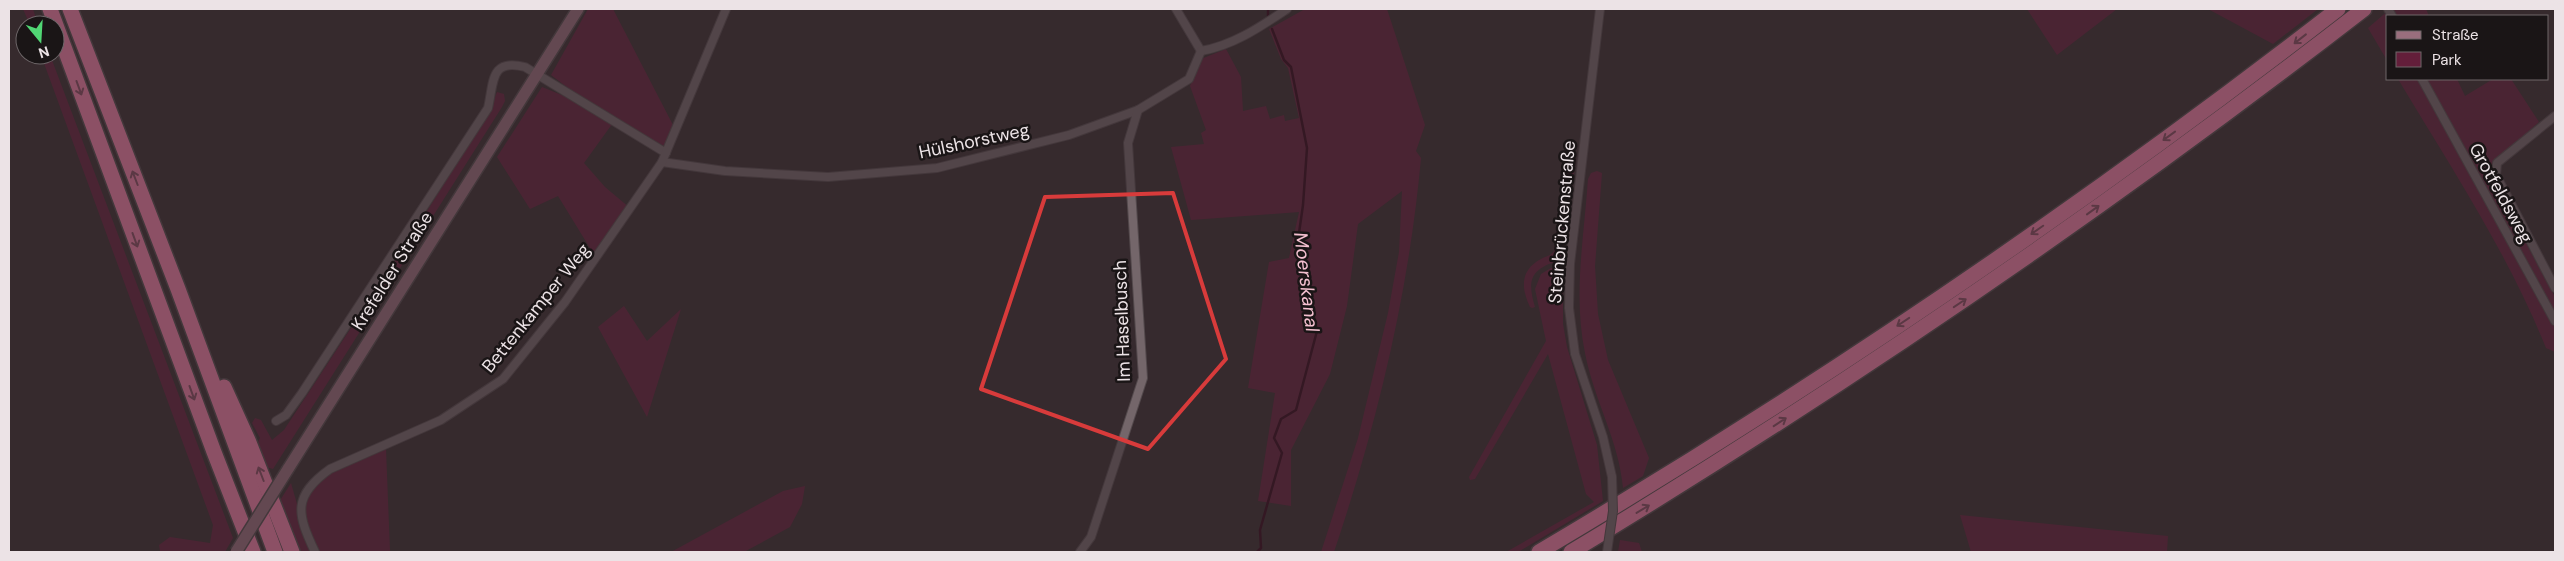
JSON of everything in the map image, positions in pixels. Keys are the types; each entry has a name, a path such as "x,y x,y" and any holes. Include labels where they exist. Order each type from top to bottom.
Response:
{"highway":[{"path":"50,9 214,452 253,552"},
{"path":"70,9 178,289 275,552"},
{"path":"1539,552 1617,506 1872,343 2104,183 2338,9"},
{"path":"1571,552 1770,428 1999,277 2200,133 2364,9"},
{"path":"178,289 194,314 217,373 248,440 292,552"},
{"path":"214,452 246,552"}],"main road":[{"name":"Krefelder Straße","path":"236,552 578,9"}],"street":[{"name":"Bettenkamper Weg","path":"315,552 302,525 300,513 308,490 317,478 330,469 441,420 503,379 565,302 662,162 726,9"},
{"path":"1176,9 1201,51 1223,47 1258,29 1288,9"},
{"name":"Steinbrückenstraße","path":"1600,9 1572,246 1569,308 1575,354 1602,436 1612,477 1614,511 1607,552"},
{"name":"Hülshorstweg","path":"662,162 724,171 828,177 937,168 1068,135 1138,110 1189,80 1201,51"},
{"path":"276,422 286,415 302,394 488,108 493,77 501,67 512,64 525,67 666,152"},
{"name":"Grotfeldsweg","path":"2423,80 2555,321"},
{"name":"Im Haselbusch","path":"1080,552 1091,537 1143,378 1128,143 1138,110"},
{"name":"Grotfeldsweg","path":"2555,116 2497,163 2496,175 2555,288"}],"highlighted area":[{"path":"1173,193 1226,359 1148,449 981,389 1045,197"}],"green space":[{"path":"23,9 33,9 35,15 26,15"},
{"path":"588,9 613,9 674,127 664,146 615,120 584,163 605,187 630,208 593,258 591,257 593,253 558,196 530,209 497,157 542,87 594,108 551,75"},
{"path":"1305,9 1387,9 1425,125 1416,151 1421,158 1416,208 1400,308 1364,455 1334,552 1321,552 1358,438 1388,313 1399,252 1402,191 1358,224 1347,306 1330,374 1291,450 1291,506 1258,501 1275,393 1248,388 1269,262 1289,258 1299,212 1191,220 1171,147 1204,144 1201,133 1206,130 1190,86 1201,59 1226,49 1241,77 1243,111 1266,106 1270,119 1284,115 1285,121 1299,118 1288,68 1281,59 1269,29"},
{"path":"2027,9 2117,9 2057,55"},
{"path":"2208,9 2318,9 2273,44"},
{"path":"2390,9 2426,9 2429,15 2386,15 2386,59 2368,28"},
{"path":"45,65 54,65 233,538 225,552 160,551 159,545 170,537 210,543 213,525"},
{"path":"2399,80 2457,80 2465,96 2491,80 2512,80 2539,122 2490,166 2494,184 2555,297 2555,352 2546,348 2514,278 2458,177"},
{"path":"497,92 504,94 505,101 502,107 273,469 266,467 257,444 260,438 252,423 255,418 261,420 272,440 284,430 410,238 489,112"},
{"path":"1574,151 1576,159 1563,253 1558,261 1541,268 1533,277 1531,290 1535,307 1532,308 1525,293 1524,280 1529,268 1534,263 1554,251 1567,156"},
{"path":"1597,171 1602,173 1595,266 1598,314 1608,360 1649,458 1643,476 1623,488 1617,454 1589,370 1580,310 1580,266 1588,179 1591,173"},
{"path":"1551,268 1559,268 1563,274 1563,324 1567,347 1597,445 1603,501 1518,552 1506,552 1594,502 1586,494 1548,354 1475,479 1470,480 1469,477 1546,341 1535,289 1541,274"},
{"path":"624,306 647,341 681,309 647,417 598,327"},
{"path":"386,449 390,551 318,552 306,524 305,508 309,494 329,474 343,466"},
{"path":"291,483 297,504 297,517 311,552 299,552 279,502"},
{"path":"805,486 802,504 790,527 744,552 671,552 783,491"},
{"path":"1960,515 2168,536 2167,552 1971,552"},
{"path":"1620,540 1639,543 1642,552 1618,552"}],"waterway":[{"name":"Moerskanal","path":"1268,9 1268,19"},
{"name":"Moerskanal","path":"1257,552 1261,548 1260,530 1282,453 1274,438 1281,419 1296,410 1317,331 1298,240 1303,205 1307,148 1291,67 1284,60 1272,29"}]}
